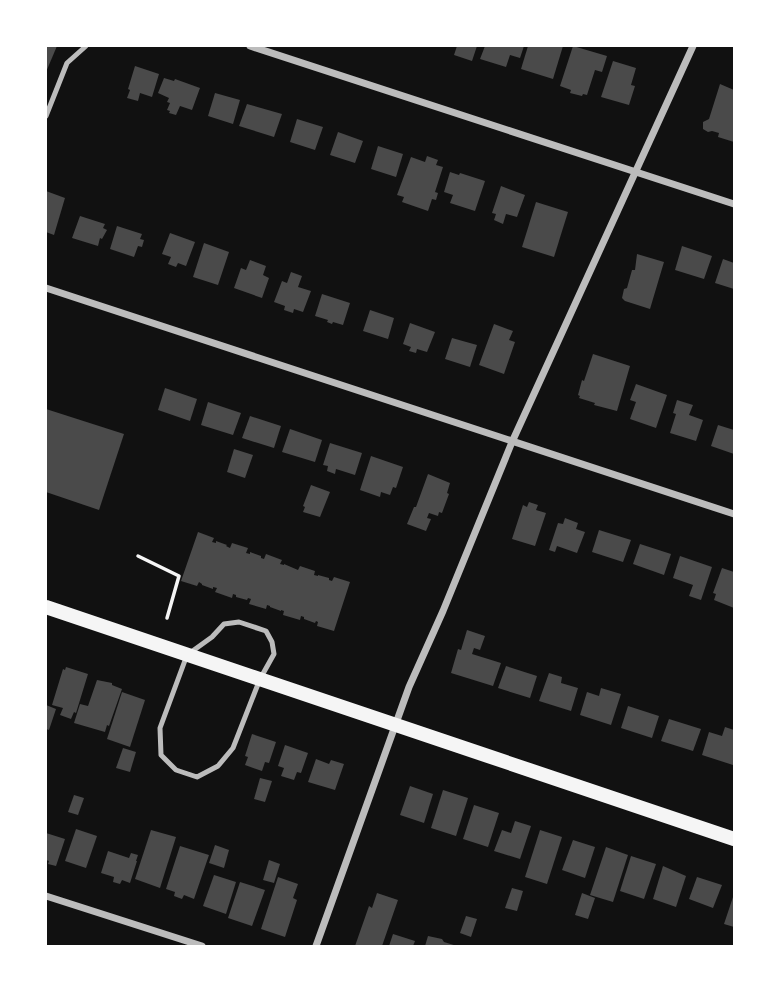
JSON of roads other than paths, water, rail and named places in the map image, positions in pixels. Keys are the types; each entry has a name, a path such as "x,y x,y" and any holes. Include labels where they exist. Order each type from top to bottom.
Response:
{"main road":[{"path":"46,607 734,839"}],"street":[{"path":"250,46 734,204"},
{"path":"316,947 409,687 512,442 693,46"},
{"path":"46,288 734,514"},
{"path":"46,896 202,947"}],"lane":[{"path":"46,116 67,63 86,46"},
{"path":"239,622 266,631 274,654 260,679 233,748 218,766 197,778 176,770 161,755 160,728 187,655 212,637 224,624 239,622"}]}
